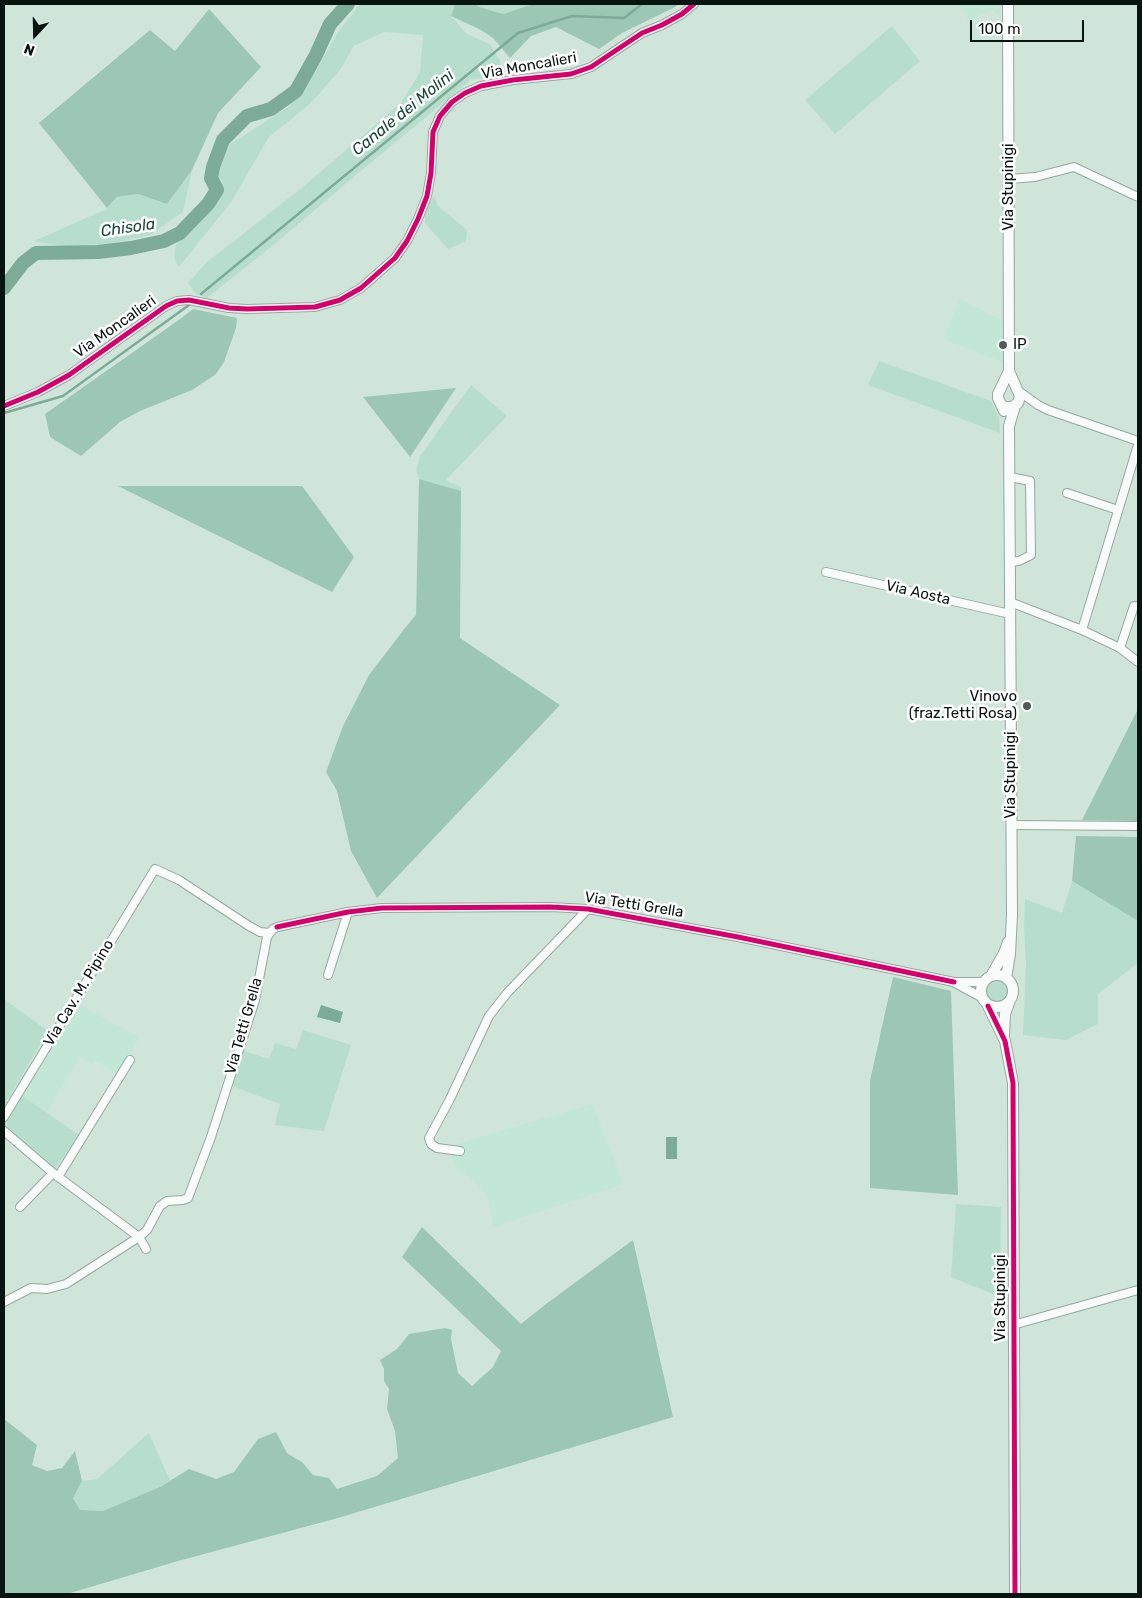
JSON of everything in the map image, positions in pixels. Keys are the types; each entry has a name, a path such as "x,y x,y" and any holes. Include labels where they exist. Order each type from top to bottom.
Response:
{"street":[{"name":"Via Moncalieri","path":"4,406 38,392 69,375 166,306 176,301 189,300 247,310 315,307 340,300 360,288 395,258 407,242 427,196 431,173 433,132 440,116 452,102 465,93 481,86 512,80 571,74 591,67 642,34 682,14 694,4"},
{"name":"Via Stupinigi","path":"1008,4 1009,371 1017,397 1009,426 1011,929 1010,954 1006,978 1010,982 1013,992 1005,1014 1005,1041 1011,1070 1013,1094 1015,1594"},
{"path":"1009,179 1035,177 1074,167 1138,197"},
{"name":"Via Stupinigi","path":"1001,388 1009,371"},
{"path":"1017,397 1008,408 1001,405 998,394 1001,388 1008,385 1017,397 1048,410 1138,441"},
{"name":"Via Stupinigi","path":"1001,405 1009,426"},
{"path":"1082,630 1138,445"},
{"path":"1010,477 1030,481 1031,555 1019,561 1010,562"},
{"path":"1067,493 1118,510"},
{"name":"Via Aosta","path":"826,572 1010,614"},
{"path":"1010,602 1082,630 1120,648 1138,662"},
{"path":"1120,648 1134,606 1138,606"},
{"path":"1011,825 1138,826"},
{"name":"Via Cav. M. Pipino","path":"4,1117 155,870 179,880 249,926 260,932 269,933"},
{"name":"Via Tetti Grella","path":"4,1302 31,1288 47,1289 66,1284 139,1237 147,1230 160,1206 167,1202 186,1200 190,1194 211,1137 254,1000 265,943 269,933 277,927 348,912 393,907 550,907 588,909 738,937 954,982 987,979"},
{"path":"460,1151 437,1148 431,1144 429,1138 450,1099 489,1016 508,992 588,909"},
{"path":"328,975 348,912"},
{"name":"Via Stupinigi","path":"1005,1041 980,992 1004,953 1011,929"},
{"path":"987,979 996,975 1006,978"},
{"name":"Via Tetti Grella","path":"954,982 985,1002"},
{"path":"985,1002 998,1008 1009,1003"},
{"path":"20,1207 55,1175 130,1060"},
{"path":"4,1131 55,1175 139,1237 146,1249"},
{"path":"1013,1325 1138,1290"}],"shaded area":[{"path":"360,4 455,4 451,16 467,34 490,44 500,61 501,76 472,79 282,238 207,298 196,294 188,283 207,262 299,190 401,103 420,72 423,35 384,32 354,46 340,70 311,103 269,137 231,202 179,267 174,258 176,245 213,206 220,191 217,175 229,145 288,107 315,72 340,29"},
{"path":"455,4 475,4 503,14 533,4 679,4 622,33 599,49 556,27 531,36 510,58 493,38 481,30 451,16"},
{"path":"475,4 533,4 503,14"},
{"path":"959,4 1000,4 1000,18 993,10 968,20"},
{"path":"209,9 261,67 218,113 192,170 167,204 138,194 117,197 107,208 39,123 150,30 175,51"},
{"path":"892,26 920,61 835,134 805,100"},
{"path":"192,170 183,212 150,235 108,244 61,246 34,241 107,209 117,197 138,194 167,204"},
{"path":"434,196 438,206 467,230 466,241 448,249 425,223 425,211"},
{"path":"960,299 1005,322 1004,363 943,339"},
{"path":"193,309 237,318 236,328 224,362 216,374 192,390 140,411 120,422 81,456 50,437 45,414"},
{"path":"879,361 991,401 999,418 1000,433 868,385"},
{"path":"471,385 507,416 446,480 461,487 461,491 419,479 416,470 420,456"},
{"path":"456,388 410,457 363,397"},
{"path":"419,479 461,491 460,638 560,705 377,898 351,851 337,791 326,772 343,726 369,675 416,615"},
{"path":"118,486 302,486 354,557 332,592"},
{"path":"1138,709 1138,821 1082,820"},
{"path":"1076,836 1138,837 1138,921 1072,881"},
{"path":"1072,881 1138,921 1138,963 1098,994 1098,1024 1066,1040 1023,1035 1026,964 1025,899 1062,913"},
{"path":"893,977 951,991 958,1195 870,1188 870,1081"},
{"path":"997,981 1005,984 1008,992 1005,1000 997,1003 989,1000 986,992 989,984"},
{"path":"4,999 48,1031 4,1106"},
{"path":"79,1005 140,1037 117,1074 94,1060 92,1064 80,1057 46,1113 22,1096"},
{"path":"321,1005 343,1012 340,1023 317,1017"},
{"path":"303,1030 351,1045 324,1131 275,1125 280,1104 232,1086 244,1051 269,1059 275,1043 296,1049"},
{"path":"22,1096 79,1135 55,1169 4,1129 4,1122"},
{"path":"592,1104 624,1184 493,1227 488,1195 453,1163 450,1146"},
{"path":"666,1137 677,1137 677,1159 666,1159"},
{"path":"956,1204 1001,1207 1000,1297 951,1277"},
{"path":"422,1227 521,1324 633,1240 673,1417 338,1518 178,1561 67,1594 4,1594 4,1419 37,1445 32,1465 47,1471 62,1468 75,1451 82,1481 73,1498 80,1510 103,1511 162,1486 189,1469 216,1479 234,1472 258,1439 276,1432 287,1453 303,1463 313,1475 329,1478 337,1489 377,1476 398,1458 395,1431 387,1409 389,1389 384,1381 384,1369 380,1360 397,1349 409,1334 445,1328 452,1330 451,1339 458,1373 472,1386 493,1367 501,1351 402,1257"},
{"path":"149,1433 170,1481 103,1511 80,1510 73,1498 82,1481 97,1479"}],"waterway":[{"name":"Chisola","path":"4,288 23,263 36,253 98,252 131,248 164,241 180,233 208,204 217,190 211,178 223,140 247,116 271,109 296,91 316,55 330,24 348,4"},
{"name":"Canale dei Molini","path":"201,294 518,33 572,16 624,18 642,4"},
{"name":"Canale dei Molini","path":"4,413 63,396 189,305"}],"cycle path":[{"path":"4,406 38,392 69,375 166,306 177,301 189,300 229,308 247,309 315,307 340,300 361,288 395,258 407,241 418,219 427,196 431,173 433,132 440,116 452,102 465,93 481,86 513,80 571,74 591,67 642,33 682,14 694,4"},
{"path":"277,927 348,912 382,908 550,907 588,909 738,937 954,982"},
{"path":"988,1006 1005,1041 1013,1083 1015,1594"}],"place":[{"name":"IP","path":"1003,345"},
{"name":"Vinovo (fraz.Tetti Rosa)","path":"1027,706"}]}
